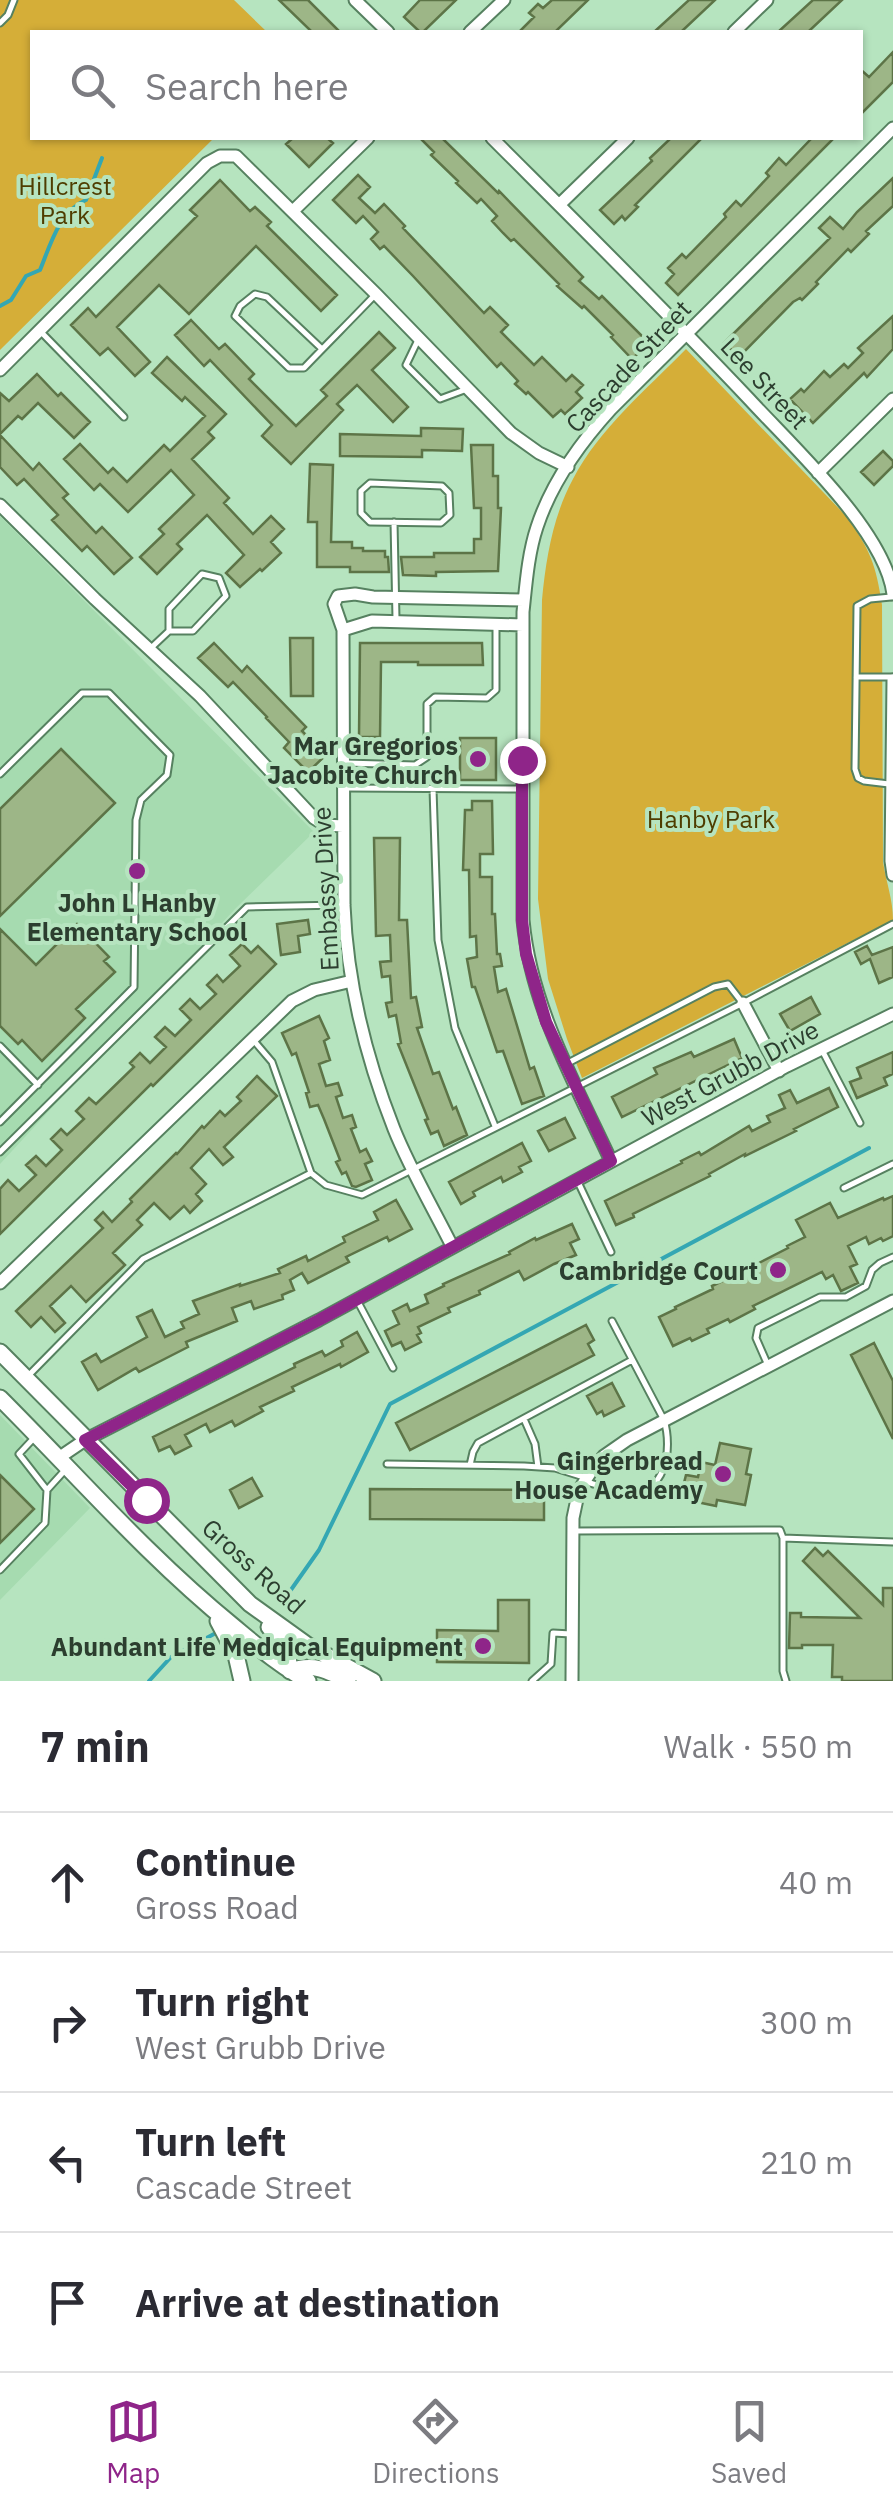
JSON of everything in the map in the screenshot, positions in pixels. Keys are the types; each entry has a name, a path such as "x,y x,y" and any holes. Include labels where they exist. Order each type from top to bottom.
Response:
{"main road":[{"name":"Gross Road","path":"0,1352 250,1604 307,1645 373,1681"},
{"path":"0,1398 102,1504 211,1608 287,1676 308,1681"},
{"path":"224,1577 244,1606 281,1639 288,1652 287,1676"},
{"path":"211,1608 236,1655 242,1681"},
{"path":"287,1676 308,1667 322,1668 348,1681"}],"street":[{"path":"355,0 386,30"},
{"path":"472,30 504,0"},
{"path":"736,30 767,0"},
{"name":"Cascade Street","path":"611,1161 546,1022 526,954 522,920 522,625 537,526 590,432 893,128"},
{"path":"294,211 366,140"},
{"name":"Lee Street","path":"494,140 688,334 818,473 888,559 893,595"},
{"path":"560,206 626,140"},
{"path":"0,370 207,163 220,156 236,156 511,433 539,453 568,466"},
{"path":"818,473 893,400"},
{"path":"0,505 200,696 314,818 342,826"},
{"name":"Embassy Drive","path":"396,597 355,594 338,596 334,604 343,630 345,938 377,1081 396,1133 452,1246"},
{"path":"396,597 524,600"},
{"path":"343,630 372,621 522,625"},
{"path":"893,678 893,875"},
{"path":"0,1283 292,1001 314,990 352,981"},
{"path":"743,1003 780,1071"},
{"name":"West Grubb Drive","path":"64,1462 85,1440 893,1014"},
{"path":"572,1681 573,1531 577,1500 604,1456 664,1420 893,1301"}],"lane":[{"path":"0,23 14,0"},
{"path":"366,11 376,0"},
{"path":"322,349 267,297 255,294 240,306 236,316 288,368 304,368 376,294"},
{"path":"40,331 124,417"},
{"path":"419,338 406,365 440,398 468,389"},
{"path":"370,483 442,486 450,493 450,516 442,523 394,522 370,522 360,513 361,491 370,483"},
{"path":"394,522 396,622"},
{"path":"149,649 169,631 193,631 226,596 219,578 202,574 169,609 169,631"},
{"path":"892,784 858,778 856,677 858,606 870,598 893,595"},
{"path":"343,763 416,765 426,757 427,704 435,696 488,698 496,690 496,624"},
{"path":"856,677 893,678"},
{"path":"0,774 82,693 109,693 170,755 167,774 141,800 136,820 134,988 0,1122"},
{"path":"343,788 522,789"},
{"path":"433,788 438,940 455,1028 496,1127"},
{"path":"0,1152 247,908 344,905"},
{"path":"252,1040 272,1062 310,1172 326,1185 362,1195 893,924"},
{"path":"566,1064 714,988 728,984 743,1003"},
{"path":"0,1046 38,1085"},
{"path":"822,1049 860,1123"},
{"path":"0,1105 9,1114"},
{"path":"844,1188 893,1164"},
{"path":"26,1378 142,1259 310,1172"},
{"path":"577,1180 612,1252"},
{"path":"768,1366 756,1338 758,1328 820,1297 846,1298 866,1286 872,1270 893,1257"},
{"path":"356,1300 393,1368"},
{"path":"386,1464 555,1468 625,1492 650,1487 668,1456 670,1438 612,1321"},
{"path":"470,1465 478,1443 632,1360"},
{"path":"524,1418 535,1444 538,1467"},
{"path":"37,1435 19,1454 47,1490"},
{"path":"0,1570 44,1523 47,1490 64,1462"},
{"path":"573,1531 780,1530 786,1681"},
{"path":"783,1538 893,1542"},
{"path":"532,1681 552,1664 553,1633 572,1634"}],"shaded area":[{"name":"John L Hanby Elementary School","path":"0,516 314,832 235,909 0,1164"},
{"path":"0,1415 90,1508 0,1600"}],"green space":[{"name":"Hillcrest Park","path":"0,0 234,0 265,30 30,30 30,140 212,140 0,350"},
{"name":"Hanby Park","path":"686,349 847,517 871,558 882,605 883,862 893,920 582,1078 548,979 538,899 542,600 546,569 560,508 584,461 625,410"}],"building":[{"path":"279,0 308,0 338,30 310,30"},
{"path":"420,0 456,0 425,30 418,30 404,17"},
{"path":"552,0 588,0 557,30 521,30 534,17 529,13 538,4 543,8"},
{"path":"689,0 715,0 683,30 656,30"},
{"path":"813,0 842,0 810,30 780,30"},
{"path":"893,52 893,82 863,112 863,72 869,77"},
{"path":"291,140 333,143 309,167 286,144"},
{"path":"422,140 444,140 583,277 579,281 599,299 602,296 649,343 632,359 584,306 557,286 514,239 511,241 503,233 492,221 497,216 481,199 477,203 456,183 431,155 434,152"},
{"path":"669,140 700,140 625,220 622,216 614,224 600,210 652,161 650,158"},
{"path":"810,140 832,140 678,295 666,283 674,274 668,268 682,254 686,258 726,217 724,214 736,201 741,206 769,176 766,173 779,158 786,165"},
{"path":"358,175 370,187 359,198 375,213 384,204 484,313 490,307 508,325 501,332 534,365 542,357 566,381 572,375 583,385 576,392 582,398 565,414 561,410 553,417 515,384 518,381 501,363 497,367 384,246 380,249 371,239 378,232 363,216 356,223 333,200"},
{"path":"893,178 893,206 802,300 793,302 739,357 724,343 830,238 819,228 830,217 843,229"},
{"path":"220,180 250,211 255,207 271,222 267,226 337,295 321,311 256,246 189,314 159,285 117,327 150,362 135,376 108,348 100,355 71,325 88,308 96,317 197,216 190,210"},
{"path":"893,316 893,349 813,423 790,399 801,389 804,392 824,371 830,377 844,364 848,368 863,353 858,348"},
{"path":"191,320 219,349 225,344 254,374 249,379 296,426 327,396 321,390 379,332 395,348 372,370 408,407 393,422 357,385 337,404 343,410 291,464 262,436 272,425 210,360 204,366 175,335"},
{"path":"167,357 226,414 208,432 214,438 192,459 229,498 224,503 253,534 271,516 284,529 271,542 281,553 240,587 226,573 244,555 207,515 177,544 182,549 157,574 140,557 164,534 159,529 194,495 171,470 128,512 100,484 94,490 64,459 80,444 108,473 113,468 127,482 164,445 170,451 205,416 152,373"},
{"path":"37,374 90,422 74,438 38,403 0,434 0,393 9,401"},
{"path":"421,428 463,429 462,451 422,450 422,457 340,456 340,434 421,436"},
{"path":"0,435 33,470 39,463 68,494 63,498 96,533 102,527 132,558 114,574 87,546 82,551 52,520 58,515 24,479 17,485 0,467"},
{"path":"471,445 493,445 493,476 498,476 501,508 498,571 403,575 401,557 474,553 474,539 481,539 481,508 474,508"},
{"path":"883,451 893,466 874,485 861,472"},
{"path":"310,464 333,465 331,542 352,542 352,548 363,551 385,551 389,572 317,567 317,522 308,522"},
{"path":"290,638 313,638 313,696 291,696"},
{"path":"214,643 242,672 247,666 306,727 302,731 326,755 308,772 284,748 289,742 267,717 233,682 228,687 198,658"},
{"path":"360,643 482,643 483,665 381,662 380,737 359,737"},
{"name":"Mar Gregorios Jacobite Church","path":"460,738 496,738 496,780 460,780"},
{"path":"61,749 115,803 0,916 0,809"},
{"path":"472,801 492,801 493,854 480,854 480,877 492,877 492,914 502,966 494,967 498,992 506,989 530,1069 534,1067 544,1096 522,1104 503,1051 497,1052 472,987 467,959 477,957 476,936 470,937 469,870 463,870 465,810 472,810"},
{"path":"374,838 400,838 399,920 407,920 411,998 416,997 422,1027 417,1028 433,1074 439,1072 467,1135 444,1146 438,1131 431,1134 425,1120 428,1119 398,1044 401,1043 396,1015 389,1017 386,1003 392,1002 390,976 382,977 380,962 391,961 390,935 376,936"},
{"path":"308,920 310,934 298,936 300,952 281,955 277,924"},
{"path":"77,924 109,957 104,961 115,972 76,1009 85,1018 42,1061 22,1040 18,1044 0,1026 0,929 36,965"},
{"path":"242,944 251,953 258,946 276,964 0,1234 0,1189 8,1180 19,1191 36,1175 26,1165 36,1156 46,1166 62,1150 51,1139 61,1129 67,1135 84,1119 76,1111 89,1098 96,1104 134,1067 130,1063 140,1053 150,1063 166,1047 155,1037 165,1027 175,1036 191,1020 180,1009 190,999 200,1009 216,994 207,985 217,975 223,982 240,966 230,955"},
{"path":"867,946 872,955 893,947 893,977 879,983 870,959 861,964 855,952"},
{"path":"811,997 820,1014 790,1031 780,1014"},
{"path":"319,1016 329,1038 324,1041 330,1060 319,1064 326,1086 338,1083 342,1095 336,1097 343,1118 352,1115 356,1127 351,1129 360,1152 366,1149 372,1161 365,1164 372,1180 356,1187 336,1162 340,1160 324,1119 318,1105 310,1107 296,1053 292,1055 282,1033"},
{"path":"734,1039 742,1058 622,1117 612,1097 657,1074 654,1068 691,1052 694,1057"},
{"path":"893,1052 893,1074 884,1078 887,1085 857,1098 850,1082 861,1078 857,1068"},
{"path":"257,1076 277,1096 224,1147 233,1157 223,1165 209,1149 191,1168 206,1184 196,1194 202,1201 190,1213 184,1206 170,1219 154,1203 137,1220 142,1225 113,1253 125,1265 86,1302 71,1286 50,1306 65,1323 55,1332 41,1317 31,1327 16,1311 103,1228 95,1220 103,1212 112,1222 202,1126 220,1111 225,1116 241,1101 237,1097"},
{"path":"829,1088 838,1107 616,1225 605,1201 699,1152 701,1155 749,1126 752,1131 770,1122 767,1116 785,1108 779,1095 790,1090 797,1103"},
{"path":"565,1118 575,1138 549,1151 538,1131"},
{"path":"522,1143 531,1161 519,1167 522,1172 503,1182 501,1177 473,1192 475,1196 461,1204 449,1182"},
{"name":"Cambridge Court","path":"893,1196 893,1236 869,1244 866,1237 848,1246 857,1264 850,1267 858,1283 841,1291 833,1275 826,1279 822,1272 753,1306 755,1309 730,1322 728,1319 707,1329 709,1333 673,1346 659,1317 805,1237 796,1220 830,1203 838,1218"},
{"path":"396,1200 412,1229 346,1257 349,1262 308,1283 302,1273 290,1280 294,1290 282,1295 283,1299 254,1309 251,1301 232,1308 237,1321 186,1342 188,1347 139,1372 136,1368 98,1390 82,1362 96,1354 101,1362 147,1337 137,1317 152,1310 165,1337 184,1328 181,1322 199,1314 193,1301 280,1273 278,1269 306,1256 308,1261 345,1242 343,1237 378,1220 374,1212"},
{"path":"572,1224 579,1239 570,1243 576,1255 524,1280 519,1271 418,1327 421,1342 405,1350 401,1342 392,1346 385,1331 399,1324 393,1311 407,1304 410,1311 428,1303 425,1295 443,1284"},
{"path":"586,1325 594,1340 588,1344 594,1355 410,1450 396,1423"},
{"path":"357,1332 368,1352 292,1387 294,1391 260,1407 263,1411 235,1426 232,1421 210,1432 206,1424 185,1435 191,1446 175,1454 170,1446 159,1451 153,1437 295,1367 294,1364 322,1351 325,1356"},
{"path":"874,1343 893,1381 893,1439 851,1355"},
{"path":"612,1383 624,1406 604,1416 602,1411 597,1414 587,1396"},
{"name":"Gingerbread House Academy","path":"720,1443 751,1449 745,1505 717,1500 716,1506 687,1500 689,1488 683,1487 686,1475 698,1477 701,1462 715,1465"},
{"path":"0,1475 34,1509 0,1543"},
{"path":"252,1478 262,1496 239,1508 230,1490"},
{"path":"370,1489 544,1490 544,1520 370,1519"},
{"path":"815,1548 823,1556 828,1551 883,1605 883,1588 893,1588 893,1681 842,1681 842,1677 832,1677 833,1645 789,1648 790,1613 801,1613 801,1617 860,1618 803,1561"},
{"name":"Abundant Life Medqical Equipment","path":"498,1600 529,1600 529,1663 437,1662 437,1630 498,1631"}],"waterway":[{"path":"0,306 11,300 26,276 40,270 62,221 86,200 102,158"},
{"path":"281,1604 319,1550 390,1404 869,1148"},
{"path":"149,1681 171,1657 214,1634"}],"place":[{"name":"Mar Gregorios Jacobite Church","path":"478,759"},
{"name":"John L Hanby Elementary School","path":"137,871"},
{"name":"Cambridge Court","path":"778,1270"},
{"name":"Gingerbread House Academy","path":"723,1474"},
{"name":"Abundant Life Medqical Equipment","path":"483,1646"}],"route":[{"path":"146,1500 85,1440 319,1320 611,1161 546,1022 526,954 522,920 522,760"}]}
